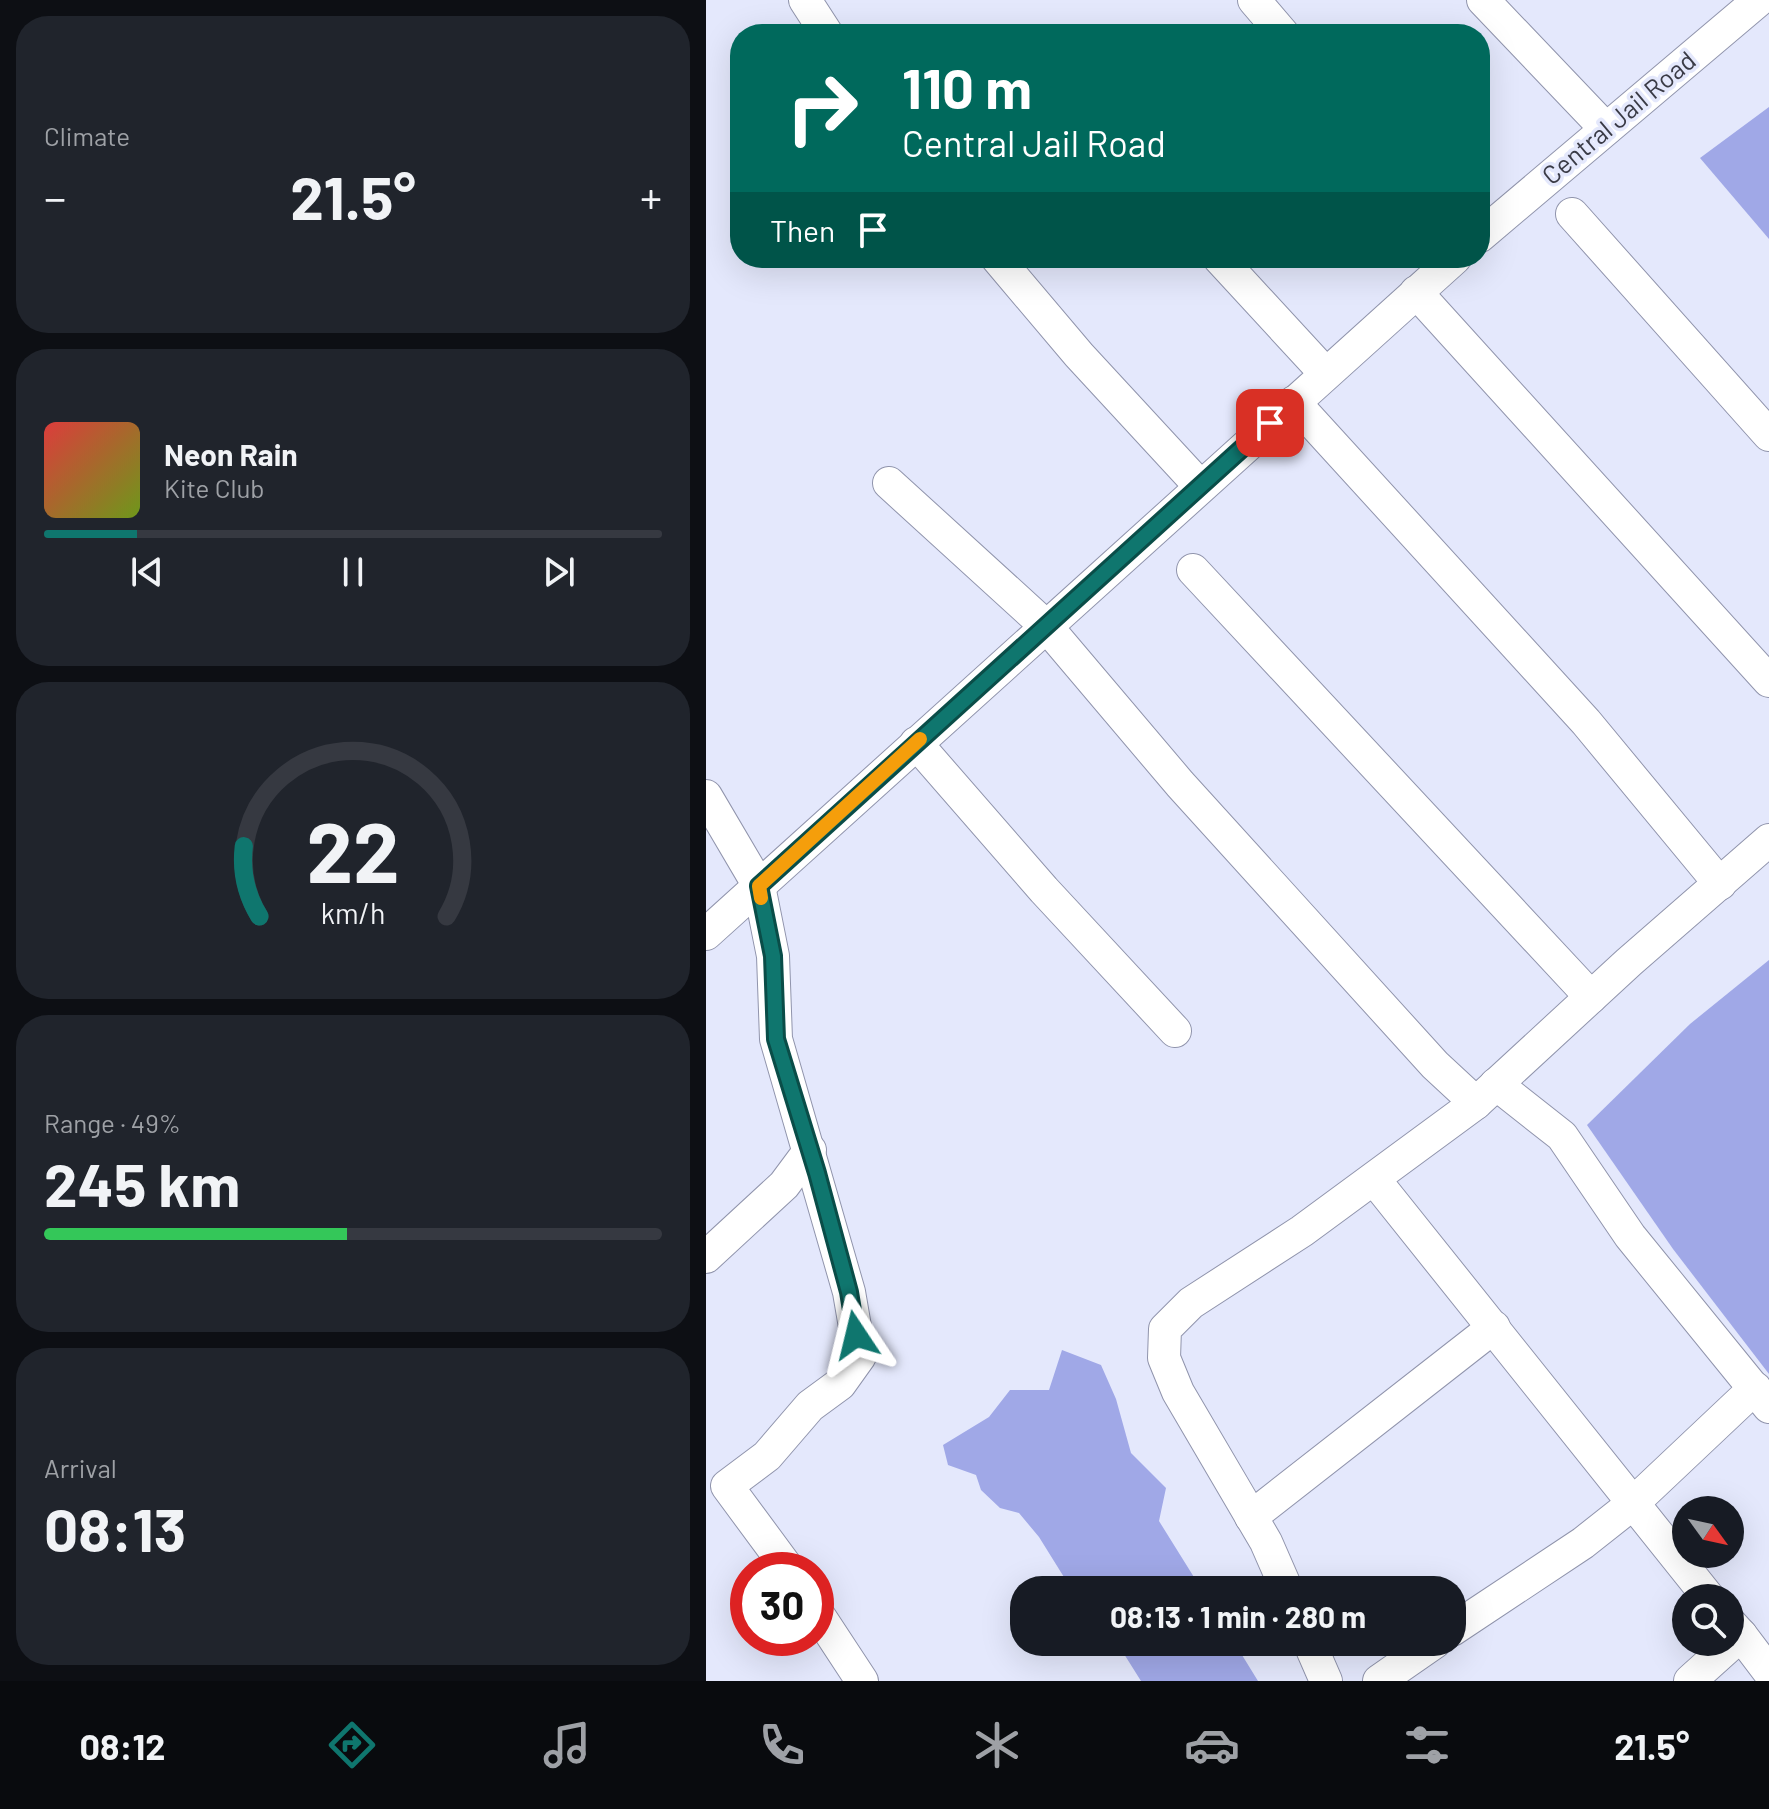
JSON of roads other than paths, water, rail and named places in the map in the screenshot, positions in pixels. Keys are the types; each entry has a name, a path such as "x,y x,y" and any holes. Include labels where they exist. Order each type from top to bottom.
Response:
{"street":[{"path":"805,0 821,24"},
{"path":"1254,0 1274,24"},
{"path":"1483,0 1606,129"},
{"name":"Central Jail Road","path":"1490,228 1759,0"},
{"path":"1572,214 1769,435"},
{"path":"1005,268 1079,355 1200,486"},
{"path":"1228,268 1325,373"},
{"path":"706,934 1444,268"},
{"path":"1416,292 1769,681"},
{"path":"1294,402 1586,722 1720,884"},
{"path":"889,483 1047,627 1211,818 1435,1065 1562,1136 1630,1236 1762,1398 1583,1543 1466,1621"},
{"path":"1193,570 1591,997"},
{"path":"916,743 1044,890 1175,1031"},
{"path":"706,796 759,886 773,956 776,1039 849,1292 860,1356 840,1384 810,1406 767,1456 727,1486 776,1552"},
{"path":"1280,1576 1251,1517 1178,1392 1164,1358 1165,1329 1191,1303 1302,1231 1486,1094 1769,840"},
{"path":"706,1257 784,1185 810,1150"},
{"path":"1374,1179 1494,1327 1631,1505 1697,1584"},
{"path":"1251,1517 1494,1327"},
{"path":"834,1638 862,1681"},
{"path":"1744,1640 1769,1672"},
{"path":"1315,1656 1326,1681"},
{"path":"1379,1681 1415,1656"},
{"path":"1690,1681 1712,1656"}],"water":[{"path":"1769,107 1769,239 1700,158"},
{"path":"1769,960 1769,1374 1673,1249 1587,1125 1690,1024"},
{"path":"1062,1350 1101,1365 1116,1399 1131,1453 1166,1488 1159,1521 1193,1576 1063,1576 1039,1537 1019,1513 1000,1508 981,1490 976,1475 948,1465 943,1445 989,1417 1010,1390 1049,1390"},
{"path":"1125,1656 1243,1656 1258,1681 1141,1681"}]}
